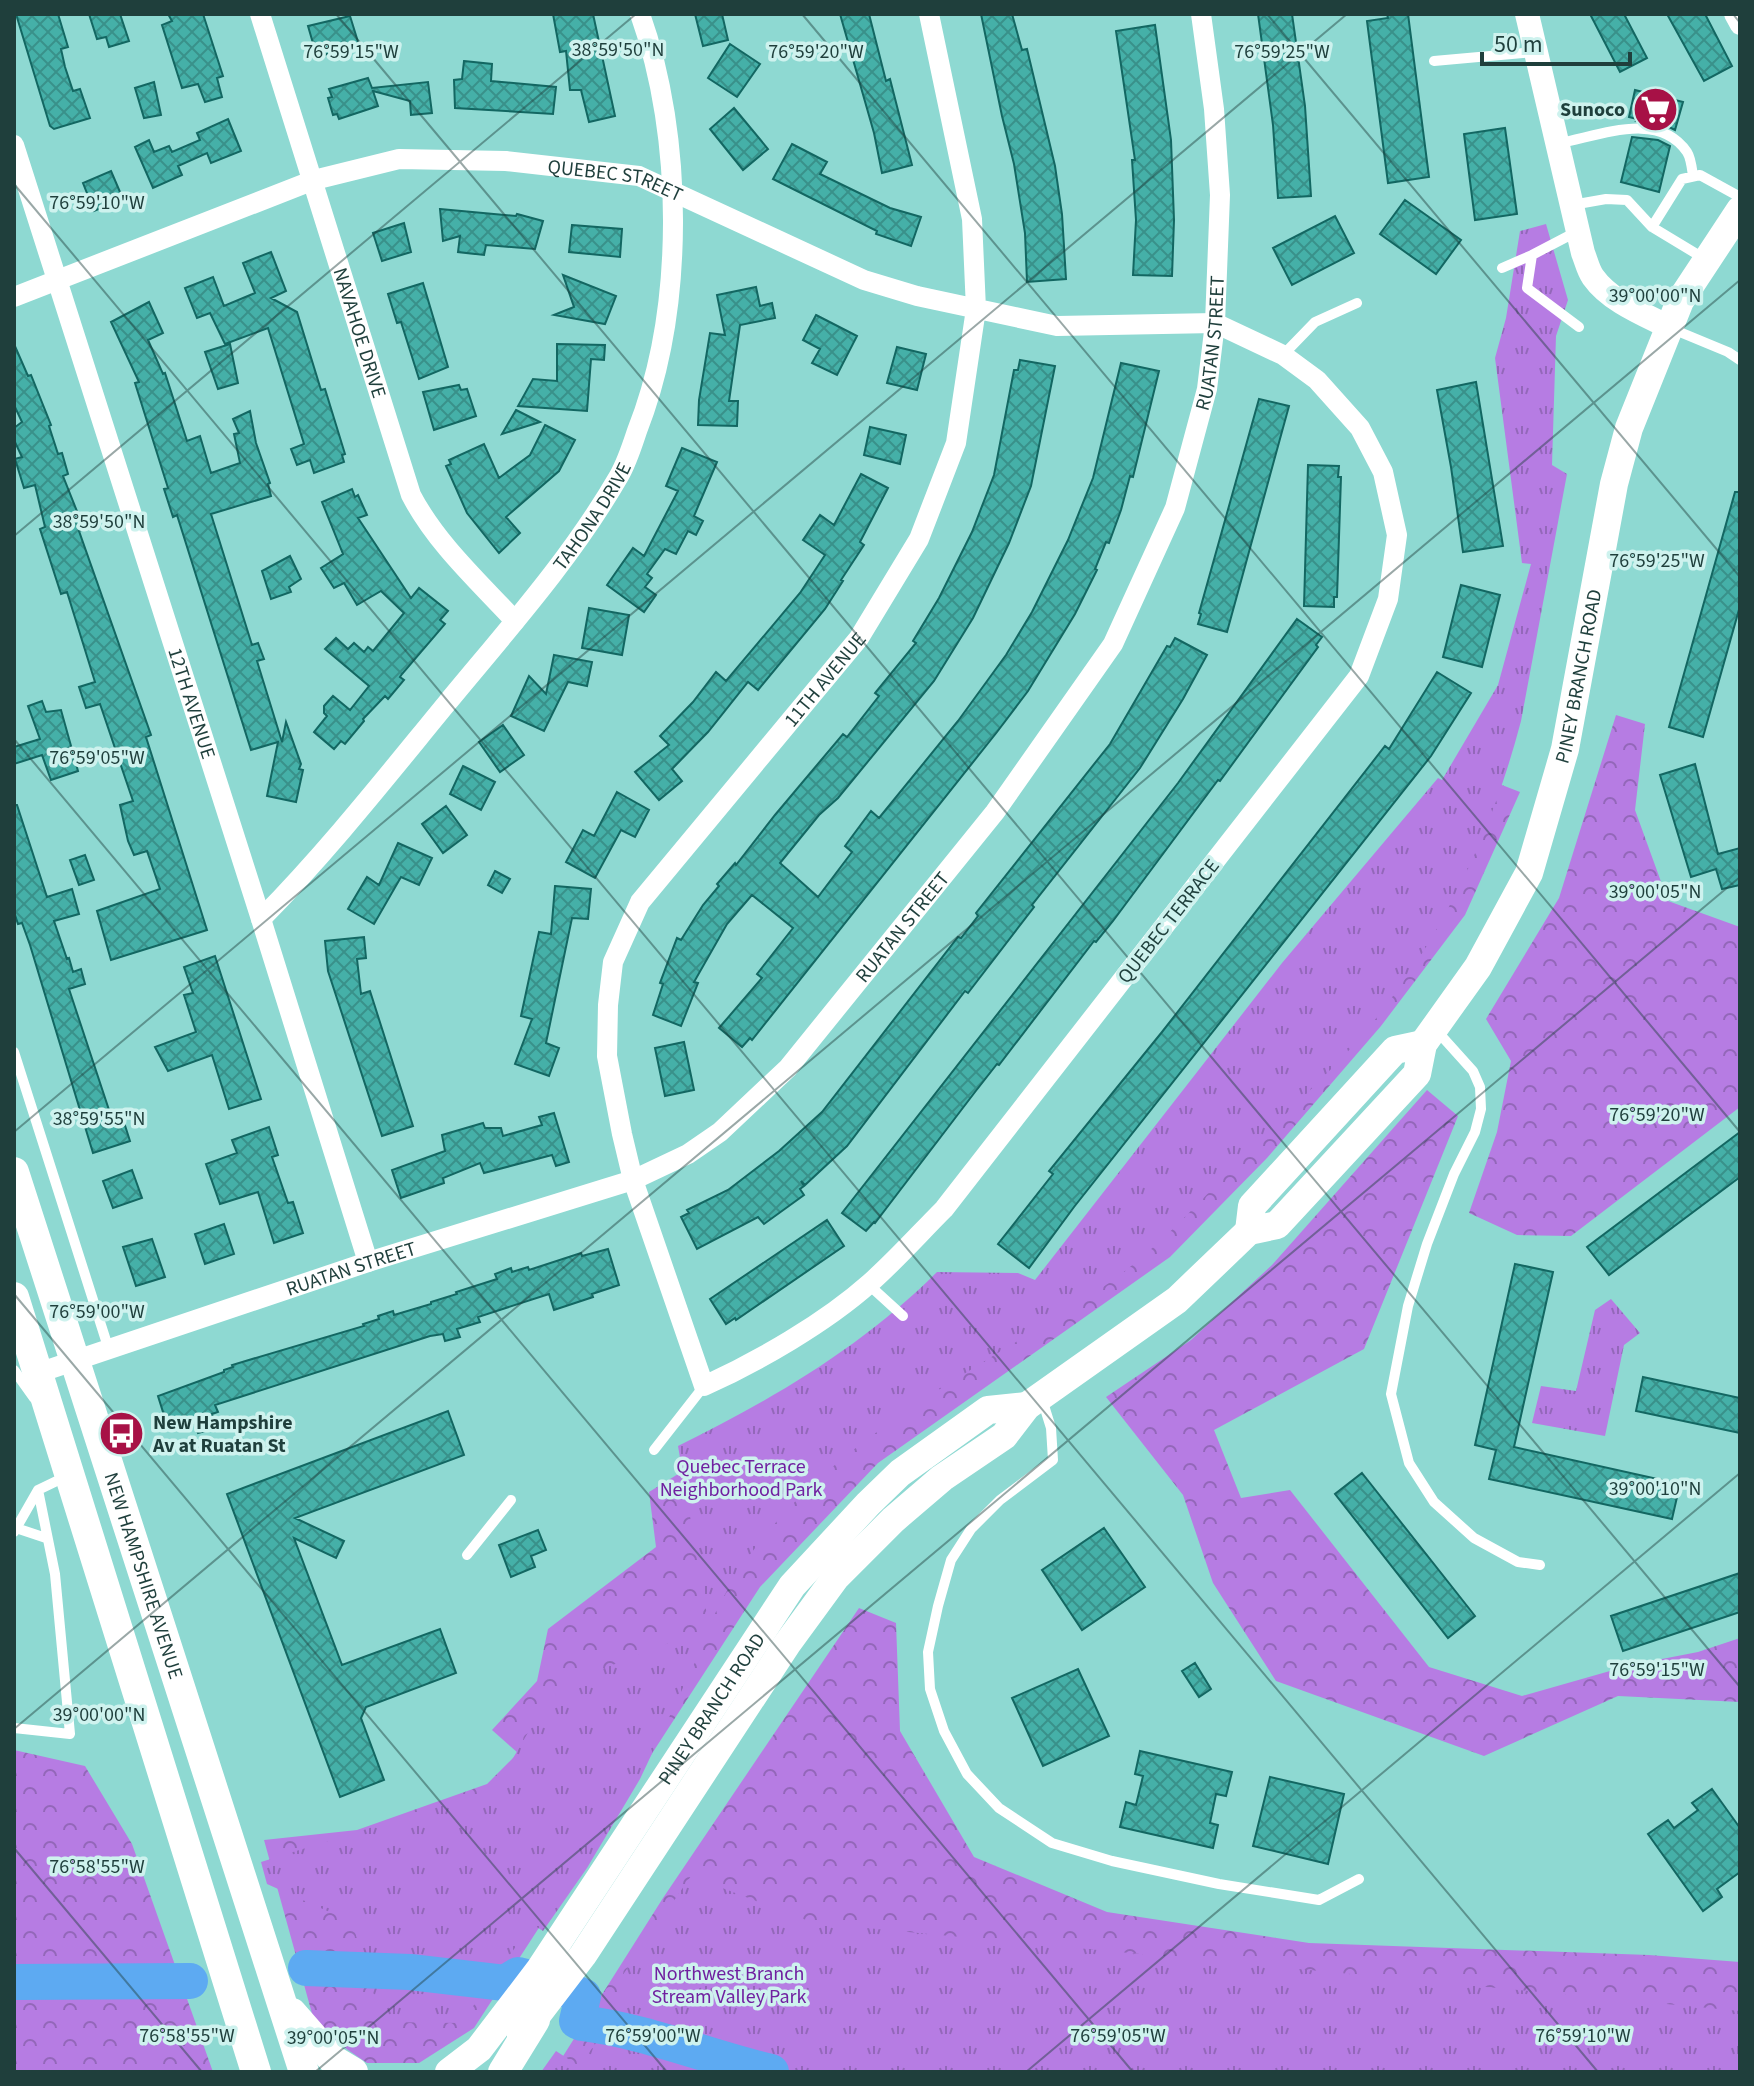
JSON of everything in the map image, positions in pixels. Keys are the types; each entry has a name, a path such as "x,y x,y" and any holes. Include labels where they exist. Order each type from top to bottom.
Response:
{"main road":[{"name":"PINEY BRANCH ROAD","path":"449,2072 567,1977 787,1644 836,1577 932,1486 1004,1436 1034,1402 1177,1300 1249,1231 1277,1225 1417,1074 1430,1036 1478,967 1529,873 1565,749 1614,484 1629,428 1680,301 1740,210"},
{"name":"NEW HAMPSHIRE AVENUE","path":"14,1172 304,2072"},
{"name":"NEW HAMPSHIRE AVENUE","path":"14,1297 26,1372 53,1425 256,2072"},
{"name":"PINEY BRANCH ROAD","path":"489,2072 522,2015 540,1969 792,1586 900,1473 988,1410 1034,1402"},
{"path":"280,1997 320,2048 334,2062 353,2072"},
{"path":"503,2072 522,2015"}],"street":[{"name":"NAVAHOE DRIVE","path":"260,14 411,495 423,517 447,547 515,621"},
{"name":"TAHONA DRIVE","path":"261,919 340,833 566,560 621,473 651,396 669,308 673,192 664,110 647,32 640,14"},
{"name":"11TH AVENUE","path":"704,1386 633,1180 607,1056 613,962 640,902 859,638 919,539 956,443 976,309 972,219 929,14"},
{"name":"RUATAN STREET","path":"26,1372 73,1362 368,1262 633,1180 688,1154 720,1132 788,1068 995,812 1113,644 1175,508 1207,389 1215,323 1220,195 1214,109 1201,14"},
{"path":"1527,14 1578,231 1593,276 1609,293 1634,310 1669,327"},
{"path":"1734,14 1740,25"},
{"name":"12TH AVENUE","path":"14,145 368,1262"},
{"name":"QUEBEC STREET","path":"14,297 314,180 399,159 506,161 639,176 864,280 917,296 1057,326 1215,323"},
{"name":"QUEBEC TERRACE","path":"704,1386 749,1366 869,1285 944,1209 1359,676 1388,599 1397,535 1383,472 1360,428 1317,380 1283,355 1215,323"}],"lane":[{"path":"1434,61 1536,51"},
{"path":"1557,143 1632,127 1670,135 1688,154 1693,176"},
{"path":"1652,227 1682,179 1700,175 1740,197"},
{"path":"1572,205 1606,199 1627,200 1652,227 1707,260"},
{"path":"1502,268 1578,231"},
{"path":"1532,255 1527,288 1579,327"},
{"path":"1283,355 1315,322 1357,303"},
{"path":"1669,327 1740,360"},
{"path":"1430,1036 1473,1071 1480,1087 1481,1109 1475,1132 1454,1174 1419,1269 1408,1306 1391,1394 1409,1463 1434,1502 1474,1538 1518,1562 1540,1565"},
{"path":"14,1052 109,1350"},
{"path":"869,1285 903,1316"},
{"path":"654,1450 704,1386"},
{"path":"1034,1402 1051,1428 1053,1460 1035,1471 971,1529 951,1560 928,1652 930,1689 944,1731 967,1774 999,1808 1052,1843 1112,1861 1219,1884 1319,1900 1359,1879"},
{"path":"46,1538 15,1530 38,1490 69,1475"},
{"path":"14,1728 70,1734 55,1574 38,1490"},
{"path":"467,1555 511,1500"}],"green space":[{"name":"Quebec Terrace Neighborhood Park","path":"1546,224 1568,300 1556,336 1552,465 1567,474 1521,721 1476,852 1434,934 1409,973 1353,1046 1161,1241 1106,1285 937,1391 829,1470 782,1516 741,1568 709,1627 678,1446 748,1410 815,1370 878,1324 937,1272 1018,1273 1035,1280 1282,963 1438,778 1442,780 1498,685 1531,564 1522,563 1495,358 1506,318 1520,231"},
{"path":"1616,715 1645,724 1635,810 1668,901 1740,927 1740,1107 1571,1236 1517,1235 1469,1213 1497,1132 1511,1061 1486,1019 1559,898"},
{"path":"1489,780 1520,792 1465,915 1381,1026 1267,1158 1170,1257 878,1463 760,1587 474,2028 419,2063 367,2063 316,2028 264,1840 357,1830 487,1784 518,1753 492,1730 537,1681 548,1629 656,1547 649,1492 772,1416 1067,1293"},
{"path":"1427,1090 1458,1116 1364,1349 1214,1430 1241,1498 1290,1490 1429,1667 1522,1696 1631,1665 1698,1652 1740,1638 1740,1702 1618,1696 1484,1756 1276,1681 1213,1583 1183,1495 1106,1397 1191,1340 1272,1265"},
{"path":"1611,1299 1640,1333 1624,1345 1605,1436 1532,1423 1541,1386 1576,1391 1595,1310"},
{"path":"859,1608 896,1623 900,1731 974,1857 1107,1912 1309,1943 1649,1955 1740,1962 1740,2072 553,2072 663,1898"},
{"path":"686,1636 705,1641 640,1779 587,1868 543,1931 532,1924 461,2023 382,2022 352,1922 267,1884 261,1862 495,1789 554,1688"},
{"path":"14,1750 85,1766 132,1844 213,2072 14,2072"},
{"name":"Northwest Branch Stream Valley Park","path":"691,1876 814,1923 1740,2011 1740,2072 541,2072 556,2051 579,2066 633,1993 620,1979"}],"building":[{"path":"16,14 58,14 68,47 61,49 65,67 73,91 80,89 90,118 54,129 50,126"},
{"path":"89,14 120,14 129,41 109,47 106,37 97,39"},
{"path":"168,14 203,14 223,76 217,78 222,97 205,102 198,84 182,88 162,25 172,21"},
{"path":"553,14 593,14 615,116 589,122 581,90 570,90 566,51 560,52"},
{"path":"695,14 722,14 728,40 703,46"},
{"path":"840,14 869,14 912,165 882,173 874,133"},
{"path":"981,14 1012,14 1022,50 1027,49 1055,166 1066,279 1027,282 1025,233 1014,164"},
{"path":"1258,14 1292,14 1305,106 1311,196 1278,198 1273,125"},
{"path":"1387,14 1408,14 1429,177 1388,183 1367,21 1388,18"},
{"path":"1590,14 1624,14 1647,58 1620,72"},
{"path":"1667,14 1705,14 1732,66 1704,81"},
{"path":"350,16 359,45 317,57 308,26"},
{"path":"1155,25 1171,140 1174,220 1172,276 1133,275 1136,220 1132,160 1135,160 1116,31"},
{"path":"730,44 760,64 737,97 708,78"},
{"path":"464,61 492,64 491,81 556,87 553,114 455,108 454,80 462,79"},
{"path":"368,78 372,88 428,82 432,113 411,115 410,101 373,91 378,106 339,119 337,114 333,115 329,89"},
{"path":"154,82 161,115 144,118 135,88"},
{"name":"Sunoco","path":"1635,90 1683,102 1675,130 1663,124 1636,121 1629,117"},
{"path":"734,108 768,149 743,170 710,129"},
{"path":"228,119 241,151 211,163 207,153 178,166 182,175 153,188 135,147 149,140 154,152 169,146 172,152 200,140 197,133"},
{"path":"1505,128 1517,214 1475,220 1464,134"},
{"name":"Sunoco","path":"1632,137 1658,140 1670,146 1659,192 1621,182"},
{"path":"792,144 827,162 820,174 890,208 921,217 911,246 876,234 877,231 773,179"},
{"path":"111,171 123,199 94,211 83,183"},
{"path":"1405,200 1461,240 1436,274 1380,234"},
{"path":"440,209 517,214 543,221 535,249 486,245 484,255 458,252 460,236 443,241"},
{"path":"1335,216 1354,253 1292,285 1273,248"},
{"path":"404,223 411,252 382,261 373,233"},
{"path":"572,225 622,229 620,257 569,252"},
{"path":"271,252 286,291 271,298 297,312 345,454 342,455 344,462 314,473 310,460 297,465 291,449 304,444 268,328 225,344 210,313 197,318 185,288 213,277 224,306 255,293 243,263"},
{"path":"563,275 616,296 605,324 554,315 574,307"},
{"path":"423,283 448,367 419,379 401,322 397,323 388,294"},
{"path":"756,287 760,306 772,303 775,318 740,325 729,401 738,401 737,426 698,425 710,333 725,335 717,295"},
{"path":"149,302 163,333 148,340 165,373 187,441 200,436 211,473 240,463 234,434 239,433 233,419 250,411 271,496 211,514 252,645 258,643 264,659 257,661 282,742 286,722 301,764 299,769 303,770 296,802 267,796 278,742 251,750 177,515 173,517 164,489 168,488 135,383 139,382 111,322"},
{"path":"816,315 857,336 837,375 812,363 820,349 803,340"},
{"path":"14,344 28,376 31,375 51,425 58,454 62,453 68,474 63,476 84,529 79,531 151,735 146,737 207,930 111,960 97,911 160,889 147,851 134,855 128,841 120,805 133,801 100,704 86,708 79,687 95,682 67,592 61,594 40,529 45,527 35,485 24,488 15,459 22,457 14,440 14,428 22,422 14,405"},
{"path":"230,344 238,383 218,389 205,352"},
{"path":"557,344 605,345 604,360 591,359 587,411 518,406 533,379 557,381"},
{"path":"897,347 926,354 917,390 887,383"},
{"path":"1020,360 1055,366 1031,486 1009,543 973,618 934,681 780,863 818,897 852,852 845,846 871,811 879,818 958,721 1006,655 1032,612 1068,540 1093,478 1121,363 1159,371 1133,477 1130,476 1109,543 1106,542 1097,570 1075,614 1028,691 997,732 752,1040 750,1038 742,1047 719,1028 762,978 757,974 793,928 752,895 727,924 694,982 698,983 681,1026 653,1015 663,984 660,983 677,938 681,940 719,886 717,884 843,734 847,737 879,696 875,693 916,643 913,641 972,532 994,475 1014,370 1018,370"},
{"path":"1476,382 1503,546 1463,552 1437,390"},
{"path":"459,385 461,390 467,389 476,416 434,430 423,392"},
{"path":"1259,399 1289,406 1227,632 1198,624 1199,613"},
{"path":"516,410 540,422 502,434"},
{"path":"545,425 575,440 559,471 506,517 520,533 499,553 467,513 446,466 451,464 449,460 484,444 499,478 530,455"},
{"path":"870,427 906,435 900,464 864,455"},
{"path":"682,448 717,462 694,516 703,521 696,535 688,531 676,554 665,549 647,574 652,578 645,587 656,595 644,612 607,585 633,548 644,556 678,491 666,486"},
{"path":"1308,465 1339,466 1337,597 1334,597 1334,607 1304,606"},
{"path":"861,474 888,488 860,542 864,545 843,581 825,609 758,690 748,682 708,732 672,769 682,781 659,800 635,772 669,745 660,736 693,702 716,672 726,681 800,593 825,555 803,540 820,515 834,525"},
{"path":"352,489 367,515 358,518 411,598 419,588 448,611 440,620 445,624 400,677 404,680 388,699 385,696 363,719 345,744 341,741 334,749 314,732 327,716 324,706 333,696 350,710 369,686 325,649 336,638 348,649 354,643 364,652 368,647 373,651 404,613 381,591 357,605 344,583 334,588 321,568 343,554 322,502"},
{"path":"1735,492 1740,492 1740,606 1703,737 1669,727"},
{"path":"290,556 301,579 289,587 291,592 271,599 262,571"},
{"path":"1461,585 1500,595 1482,667 1443,657"},
{"path":"589,608 629,615 622,655 582,648"},
{"path":"1297,619 1322,637 1316,645 1318,647 1113,921 866,1231 842,1213 1178,783"},
{"path":"1175,638 1207,655 1183,699 1140,768 1032,905 1034,907 968,993 965,991 847,1146 805,1185 801,1181 804,1186 800,1189 804,1195 764,1224 758,1217 697,1249 681,1217 689,1213 687,1210 728,1190 779,1151 822,1112 1110,744 1167,646 1170,647"},
{"path":"554,655 592,662 587,686 568,682 544,731 511,716 529,676 546,694"},
{"path":"1437,672 1471,693 1431,756 1029,1268 998,1244 1053,1174 1049,1171 1162,1032 1385,746 1389,749"},
{"path":"42,701 46,712 61,710 78,771 51,780 42,755 14,764 14,747 40,739 28,706"},
{"path":"503,725 524,755 500,772 479,742"},
{"path":"1695,764 1718,854 1740,848 1740,885 1722,889 1716,869 1691,877 1660,775"},
{"path":"463,766 495,782 481,810 450,794"},
{"path":"617,792 649,810 635,837 621,830 595,878 566,862 583,830 594,836"},
{"path":"14,805 17,805 47,897 72,889 79,914 54,921 73,972 81,969 85,984 69,989 111,1116 121,1113 130,1141 93,1153 30,945 14,912"},
{"path":"446,806 467,835 443,853 422,824"},
{"path":"398,843 432,858 419,885 401,877 374,924 348,909 367,877 379,885"},
{"path":"85,855 94,880 79,885 70,860"},
{"path":"495,871 510,879 502,893 488,885"},
{"path":"555,886 591,889 588,919 572,918 546,1043 559,1048 549,1076 515,1064 532,1019 521,1016 539,932 551,934"},
{"path":"364,937 366,958 357,959 361,994 370,991 413,1126 382,1136 328,971 325,941"},
{"path":"215,956 261,1099 229,1109 212,1055 168,1071 155,1047 196,1032 184,995 193,993 184,967"},
{"path":"684,1042 694,1090 665,1096 655,1048"},
{"path":"554,1113 569,1162 556,1166 552,1155 484,1173 480,1163 443,1178 444,1183 401,1198 392,1170 445,1151 442,1135 483,1123 485,1128 501,1128 503,1136 542,1125 539,1117"},
{"path":"269,1127 278,1155 272,1157 288,1203 293,1202 303,1233 274,1243 258,1192 220,1204 206,1164 237,1153 232,1140"},
{"path":"1740,1132 1740,1177 1609,1275 1587,1247"},
{"path":"132,1170 142,1198 113,1208 103,1181"},
{"path":"827,1220 844,1246 726,1324 710,1299"},
{"path":"224,1224 234,1254 205,1264 195,1234"},
{"path":"152,1239 165,1277 136,1286 123,1247"},
{"path":"608,1249 619,1285 592,1294 593,1297 554,1310 549,1294 478,1317 480,1322 457,1329 460,1337 445,1341 443,1334 430,1336 215,1405 218,1412 212,1414 216,1428 198,1433 193,1420 168,1428 158,1396 224,1372 232,1365 364,1326 379,1319 378,1316 393,1311 394,1315 431,1304 497,1279 495,1274 511,1268 512,1272 528,1267 529,1270 581,1253 582,1256"},
{"path":"1515,1264 1553,1272 1514,1447 1680,1484 1672,1519 1489,1479 1496,1450 1475,1445"},
{"path":"1643,1377 1740,1398 1740,1433 1636,1411"},
{"path":"448,1411 464,1455 295,1518 344,1541 336,1558 294,1538 342,1665 440,1629 456,1673 366,1707 361,1718 384,1780 340,1797 227,1494"},
{"path":"1362,1473 1475,1616 1448,1638 1335,1494"},
{"path":"1104,1528 1145,1587 1082,1630 1042,1570"},
{"path":"538,1530 546,1550 531,1556 535,1567 511,1577 499,1545"},
{"path":"1740,1573 1740,1612 1623,1651 1611,1616"},
{"path":"1195,1663 1211,1689 1199,1697 1182,1671"},
{"path":"1078,1669 1109,1736 1043,1766 1012,1698"},
{"path":"1140,1751 1232,1772 1226,1796 1216,1794 1210,1823 1218,1825 1213,1848 1120,1827 1126,1802 1136,1805 1143,1776 1135,1774"},
{"path":"1270,1777 1344,1794 1328,1864 1253,1846"},
{"path":"1712,1789 1740,1828 1740,1872 1717,1889 1722,1897 1703,1911 1648,1834 1668,1820 1674,1828 1698,1810 1692,1803"}],"waterway":[{"path":"306,1968 410,1972 505,1983 518,1975 583,1996 577,2021 582,2023 630,2032 771,2072"},
{"path":"14,1982 190,1981"}],"place":[{"name":"Sunoco","path":"1656,109"},
{"name":"New Hampshire Av at Ruatan St","path":"122,1433"}]}
